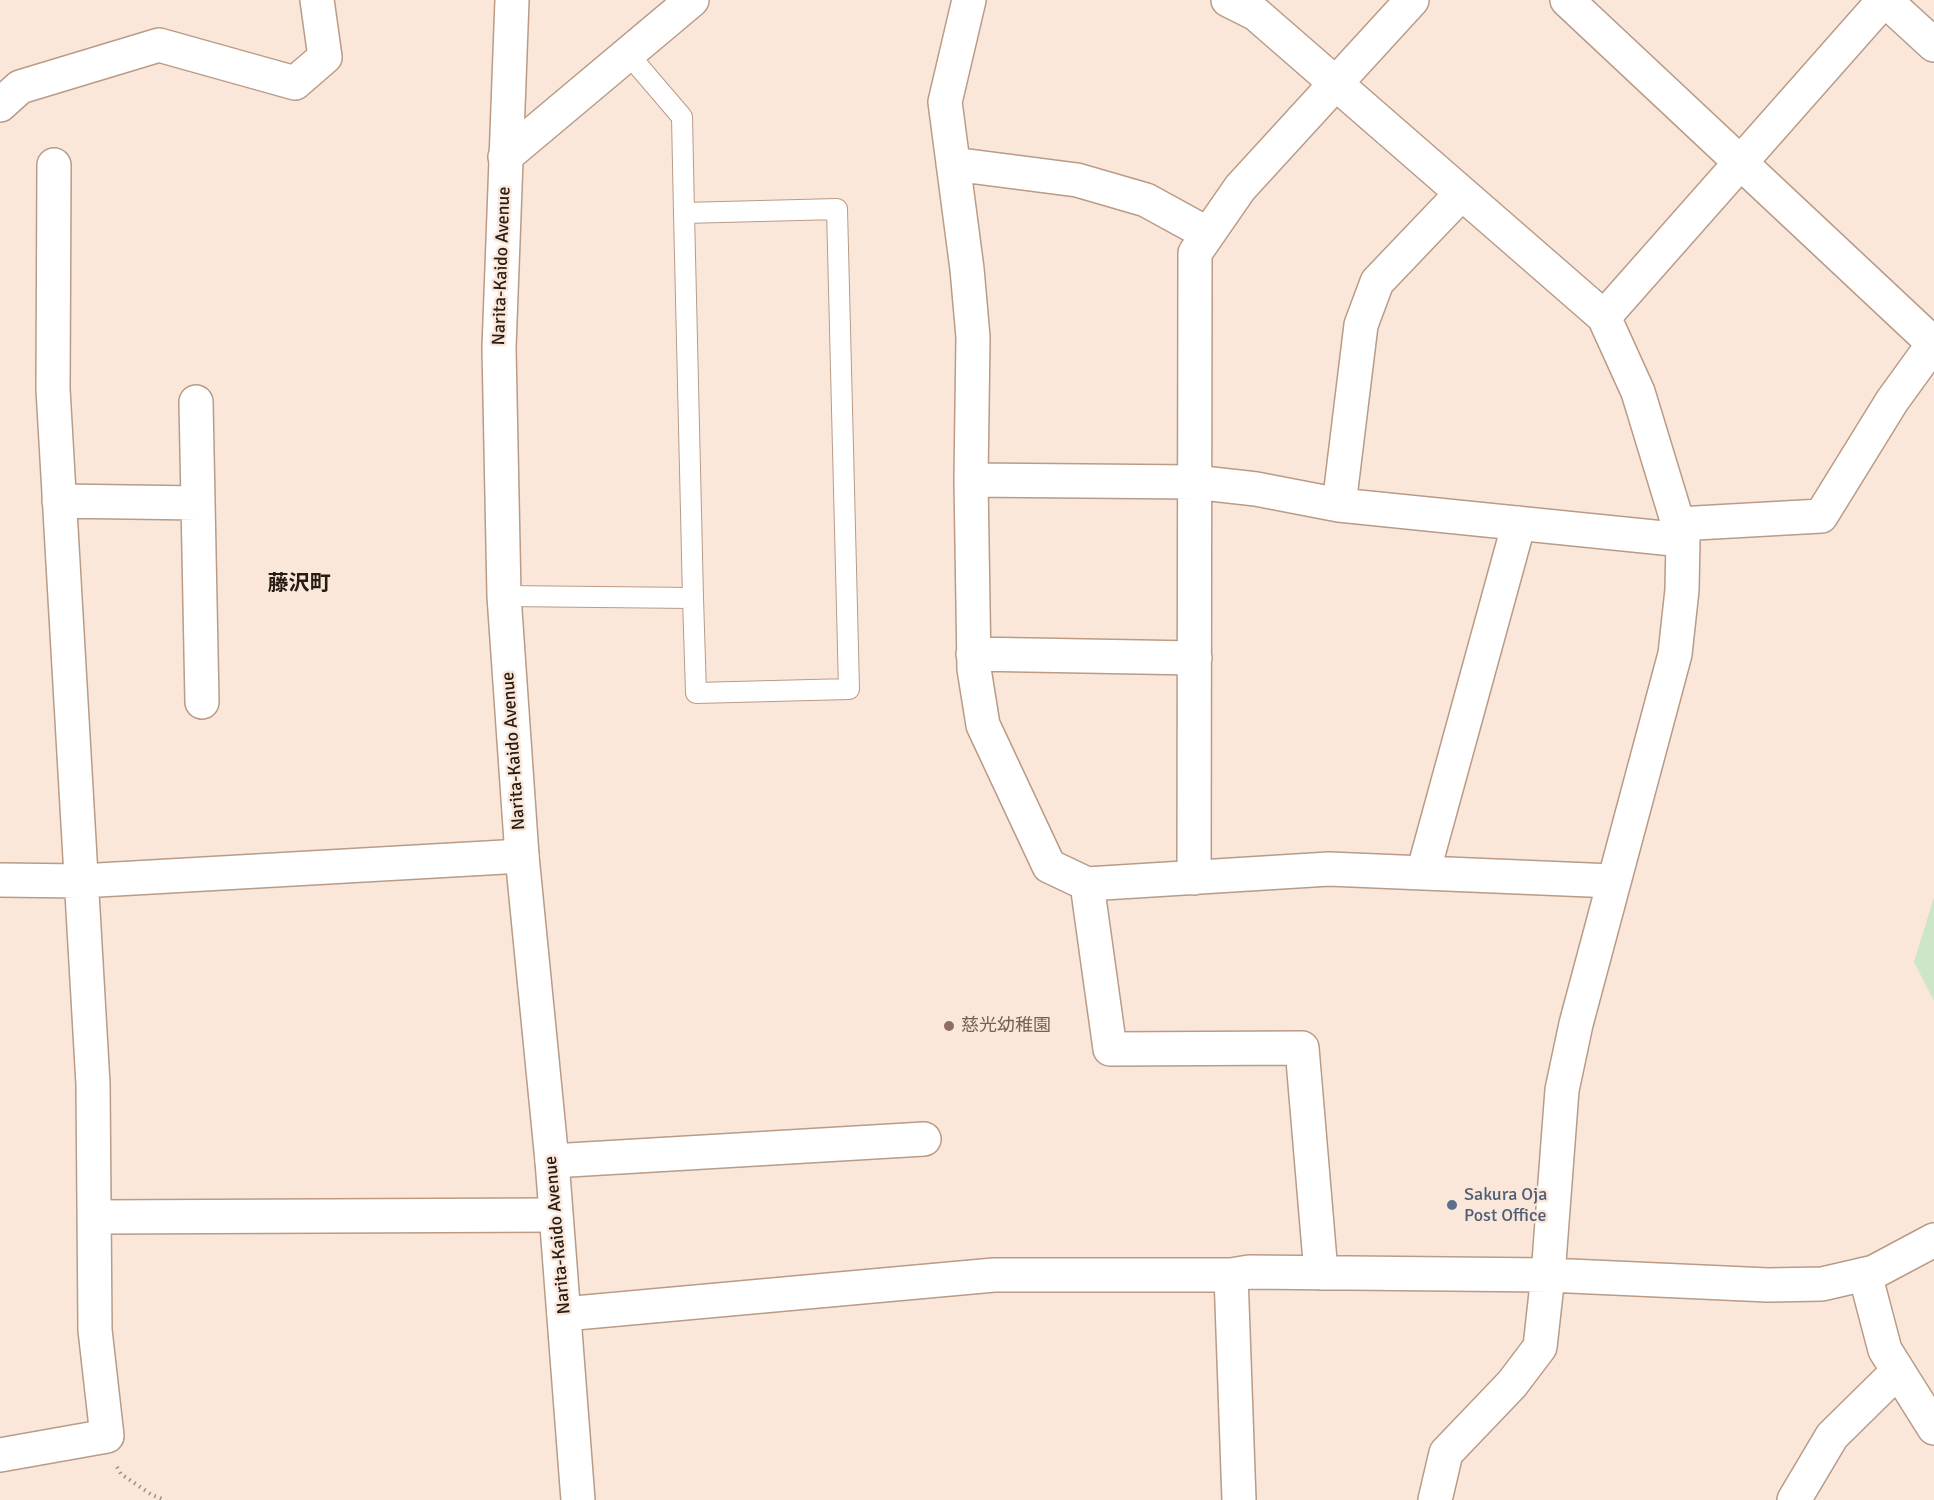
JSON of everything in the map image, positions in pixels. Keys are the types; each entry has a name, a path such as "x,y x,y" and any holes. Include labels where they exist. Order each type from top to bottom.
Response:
{"street":[{"path":"0,105 20,87 159,45 295,83 325,57 317,0"},
{"name":"Narita-Kaido Avenue","path":"512,0 499,348 504,596 522,856 552,1161 578,1500"},
{"path":"505,157 692,0"},
{"path":"969,0 945,102 967,269 973,337 971,480 973,654 983,725 1049,866 1087,884 1329,869 1613,881"},
{"path":"1228,0 1256,14 1604,317 1638,392 1680,532 1682,590 1675,654 1613,881 1576,1024 1562,1090 1548,1275 1540,1347 1512,1384 1446,1453 1435,1500"},
{"path":"1194,878 1195,253 1240,188 1412,0"},
{"path":"971,480 1194,482 1256,489 1339,505 1519,523 1680,532 1821,516 1892,401 1934,344 1567,0"},
{"path":"1604,317 1884,0 1934,45"},
{"path":"953,164 1077,180 1146,200 1208,234"},
{"path":"0,1455 107,1436 95,1330 96,1216 93,1084 53,389 54,165"},
{"path":"1339,505 1361,325 1377,282 1461,194"},
{"path":"196,402 202,702"},
{"path":"59,501 198,503"},
{"path":"1423,873 1519,523"},
{"path":"973,654 1195,658"},
{"path":"0,880 81,881 522,856"},
{"path":"1087,884 1110,1049 1302,1048 1322,1273"},
{"path":"552,1161 924,1139"},
{"path":"96,1216 555,1215"},
{"path":"564,1314 994,1275 1231,1275 1249,1272 1548,1275 1768,1285 1822,1284 1874,1272 1934,1240"},
{"path":"1865,1274 1885,1350 1934,1428"},
{"path":"1231,1275 1239,1500"},
{"path":"1794,1500 1832,1437 1898,1371"}],"lane":[{"path":"629,55 682,117 684,213 693,598 696,693 849,689 837,209 684,213"},
{"path":"504,596 693,598"}],"path":[{"path":"107,1436 121,1474 152,1495 165,1500"}],"green space":[{"path":"1934,897 1934,1001 1914,962"}],"place":[{"name":"慈光幼稚園","path":"949,1026"},
{"name":"Sakura Oja Post Office","path":"1452,1205"}],"district":[{"name":"藤沢町","path":"299,584"}]}
